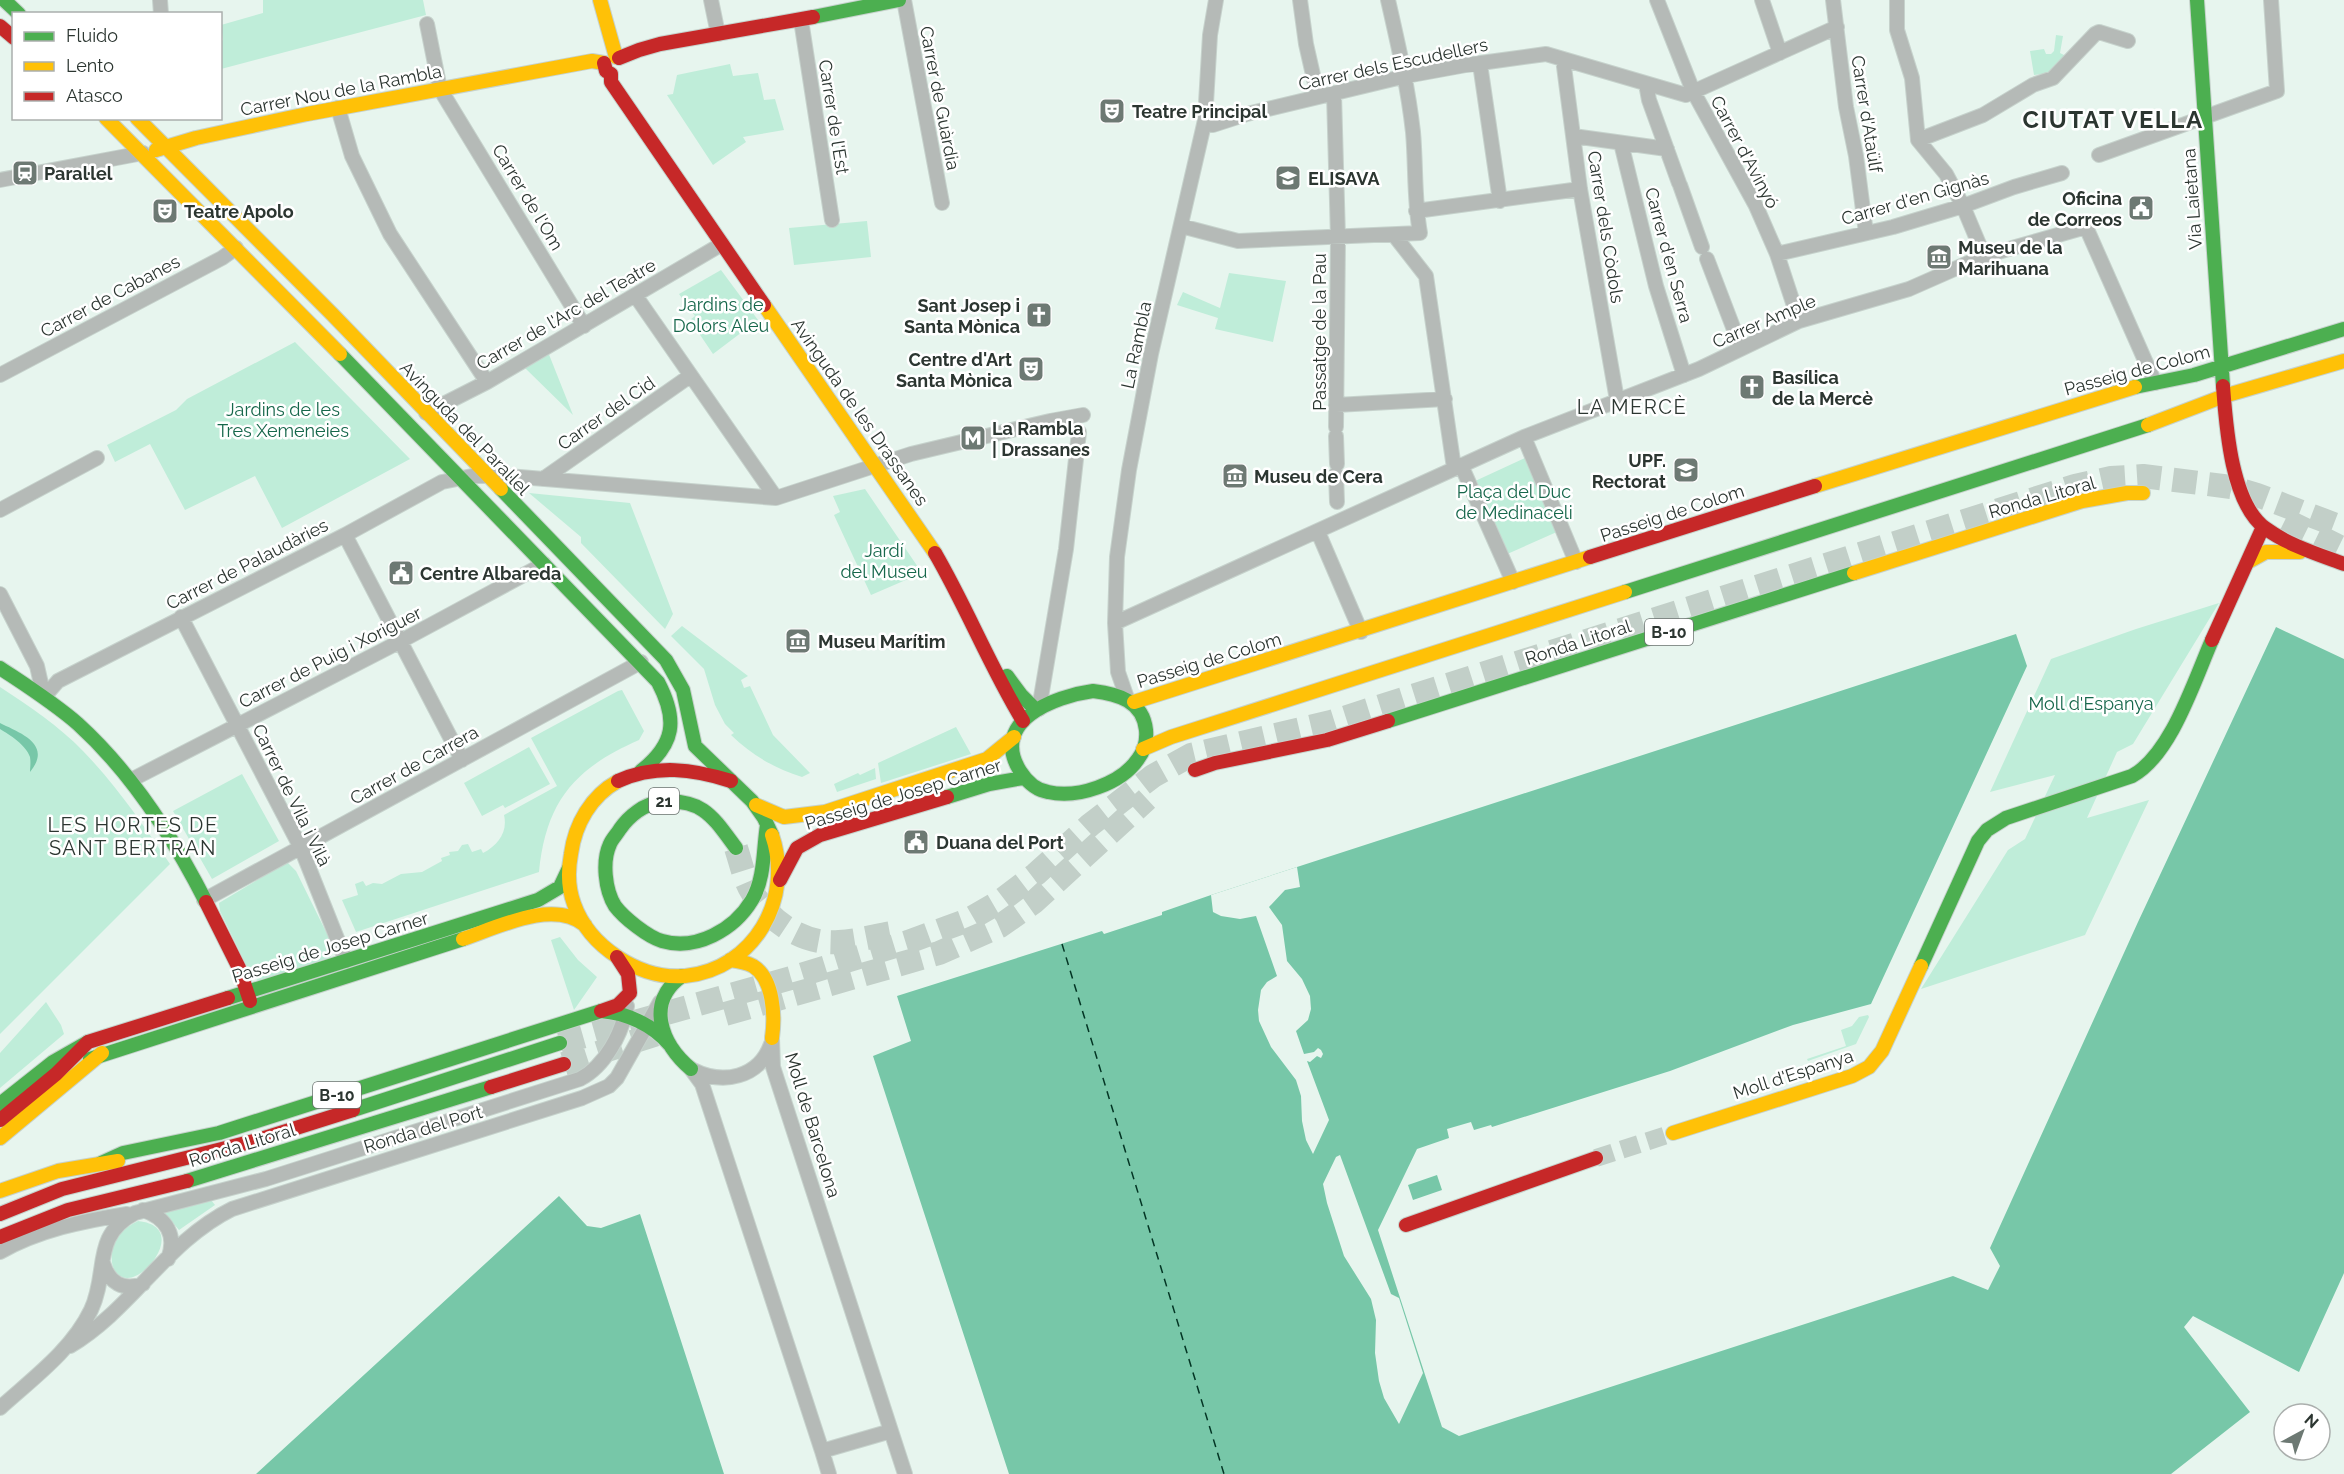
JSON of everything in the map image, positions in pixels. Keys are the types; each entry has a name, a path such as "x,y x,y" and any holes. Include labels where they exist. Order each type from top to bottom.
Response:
{"main road":[{"path":"4,0 17,12"},
{"path":"600,0 611,38 614,63"},
{"name":"Carrer Nou de la Rambla","path":"143,153 196,138 338,108 592,61 614,63 630,52 901,0"},
{"name":"Via Laietana","path":"2197,0 2224,396 2234,476 2251,512 2263,527"},
{"path":"0,26 12,36"},
{"name":"Avinguda de les Drassanes","path":"614,63 611,82 722,244 955,566 1009,679 1021,695 1038,710"},
{"name":"Avinguda de les Drassanes","path":"614,63 880,465 947,573 1000,684 1023,721"},
{"name":"Avinguda del Paral·lel","path":"108,120 236,248 666,660 675,672 685,693 696,748 732,781"},
{"name":"Avinguda del Paral·lel","path":"141,120 426,413 544,564 641,662 663,690 672,721 670,735 664,751 640,772"},
{"name":"Passeig de Colom","path":"1130,700 1361,632 2015,422 2133,387 2194,375 2344,329"},
{"path":"1143,749 1171,737 2137,429 2224,396 2344,361"},
{"name":"Ronda Litoral","path":"1195,770 1215,763 1327,740 2082,501 2143,493"},
{"path":"2263,527 2311,553 2344,564"},
{"name":"Moll d'Espanya","path":"1673,1133 1861,1073 1873,1064 1882,1051 1966,867 1983,835 1992,825 2006,818 2132,776 2152,763 2170,735 2263,527"},
{"path":"2248,562 2263,552 2271,550 2311,553"},
{"path":"0,668 44,697 94,740 131,780 165,827 204,900 248,991 251,1005"},
{"path":"1082,692 1106,692 1130,700 1147,723 1147,742 1143,749 1121,776 1091,791 1061,793 1037,788 1023,778 1015,760 1014,737 1023,721 1038,710 1064,697 1082,692"},
{"name":"Passeig de Josep Carner","path":"756,805 784,817 825,812 987,759 1014,737"},
{"path":"671,1047 661,1021 660,1002 666,987 682,976 706,970 730,960 748,946 766,923 779,882 773,838 767,825 756,805 732,781 682,770 640,772 612,784 585,812 574,838 568,868 574,904 587,928 604,947 616,956 650,972 682,976"},
{"name":"Passeig de Josep Carner","path":"779,882 797,848 820,835 981,786 1023,778"},
{"name":"21","path":"736,848 724,826 709,812 689,802 667,800 640,809 622,822 610,843 604,865 606,883 612,900 633,926 663,941 681,943 698,941 725,929 749,905 760,879 767,825"},
{"name":"Passeig de Josep Carner","path":"0,1104 48,1063 88,1042 538,900 560,887 568,868"},
{"name":"Passeig de Josep Carner","path":"56,1074 102,1053 547,913 570,915 587,928"},
{"path":"616,956 624,966 630,980 630,993"},
{"path":"730,960 745,963 759,972 769,995 774,1018 772,1038"},
{"name":"B-10","path":"101,1162 123,1153 219,1133 601,1011 618,1005 630,993"},
{"path":"601,1011 625,1015 664,1038 678,1059 691,1069"},
{"path":"0,1120 56,1074 88,1042"},
{"name":"Ronda Litoral","path":"0,1214 62,1189 308,1124 560,1043"},
{"path":"0,1138 102,1053"},
{"name":"Ronda Litoral","path":"0,1237 68,1210 204,1177 564,1064"},
{"name":"B-10","path":"0,1191 68,1167 239,1144"},
{"path":"1406,1225 1596,1158"}],"street":[{"path":"711,0 718,34"},
{"name":"Carrer de Guàrdia","path":"901,0 942,203"},
{"name":"La Rambla","path":"1130,700 1118,672 1115,623 1117,557 1129,470 1151,354 1204,124 1210,35 1216,0"},
{"path":"1300,0 1306,44 1318,97"},
{"path":"1181,226 1238,241 1420,233 1416,211 1413,133 1406,76 1388,0"},
{"name":"Carrer d'Avinyó","path":"1657,0 1693,91 1756,206 1776,254 1799,321"},
{"path":"1762,0 1780,53"},
{"name":"Carrer d'Ataülf","path":"1833,0 1846,107 1856,156 1866,233"},
{"path":"1897,0 1897,30 1912,78 1918,140 1946,174 1963,206 1984,256"},
{"path":"2099,155 2277,91 2271,0"},
{"name":"Carrer de l'Est","path":"801,20 832,220"},
{"name":"Carrer de l'Om","path":"427,24 440,88 584,326"},
{"path":"1693,91 1837,27"},
{"path":"1918,140 1983,115 2033,85 2053,78 2099,32 2128,41"},
{"name":"Carrer dels Escudellers","path":"1204,124 1214,125 1248,114 1406,76 1546,54 1686,95 1693,91"},
{"name":"Carrer dels Còdols","path":"1563,59 1580,189 1617,400"},
{"path":"1480,64 1500,201"},
{"path":"1646,84 1649,100 1740,348"},
{"name":"Passatge de la Pau","path":"1334,94 1338,238 1337,512"},
{"path":"338,108 352,156 390,234 487,382"},
{"path":"1573,136 1667,150"},
{"name":"Carrer d'en Serra","path":"1621,143 1656,286 1684,375"},
{"name":"Carrer Nou de la Rambla","path":"0,180 143,153"},
{"name":"Carrer d'en Gignàs","path":"1776,254 1866,233 1963,206 2014,187 2062,173"},
{"path":"1416,211 1580,189"},
{"name":"Carrer Ample","path":"1115,623 1318,532 1337,512 1458,467 1524,437 1684,375 1799,321 1909,289 1984,256 2086,227 2155,382"},
{"path":"1394,235 1426,276 1458,467 1513,582"},
{"name":"Carrer de l'Arc del Teatre","path":"426,413 487,382 722,244"},
{"name":"Carrer de Cabanes","path":"0,375 222,258 236,248"},
{"path":"635,295 776,498"},
{"name":"Carrer del Cid","path":"543,480 690,376"},
{"path":"1336,405 1445,399"},
{"path":"473,476 776,498 911,454 1083,415"},
{"path":"1038,710 1066,549 1079,432"},
{"path":"1524,437 1576,562"},
{"path":"0,510 97,458"},
{"name":"Carrer de Palaudàries","path":"44,697 58,681 345,535 436,485 473,476"},
{"path":"1318,532 1361,632"},
{"path":"345,535 462,760"},
{"name":"Carrer de Puig i Xoriguer","path":"131,780 401,642 544,564"},
{"path":"0,594 37,666 44,697"},
{"name":"Carrer de Vila i Vilà","path":"181,617 301,848 346,961"},
{"name":"Carrer de Carrera","path":"204,900 641,662"},
{"name":"Ronda del Port","path":"64,1350 95,1302 108,1238 120,1221 139,1211 267,1179 580,1079 594,1069 609,1051 625,1015 630,993"},
{"name":"Ronda del Port","path":"0,1408 64,1350 89,1335 202,1227 232,1209 599,1091 609,1086 623,1069 660,1002"},
{"name":"Moll de Barcelona","path":"691,1069 715,1078 739,1076 758,1064 768,1051 772,1038"},
{"name":"Moll de Barcelona","path":"772,1038 773,1068 905,1474"},
{"path":"691,1069 702,1084 829,1474"},
{"path":"0,1252 20,1241 52,1230 139,1211 157,1216 169,1229 172,1243 168,1259"},
{"path":"103,1261 110,1280 124,1303"},
{"path":"110,1280 128,1287 144,1283"},
{"path":"822,1451 891,1431"}],"green space":[{"path":"263,0 423,0 426,15 222,69 222,25 263,13"},
{"path":"2056,35 2063,36 2060,53 2066,56 2051,73 2034,75 2030,51 2044,49 2046,54 2051,54 2054,51"},
{"path":"730,64 733,76 758,73 764,100 775,99 784,130 743,137 746,142 713,165 667,95 673,94 677,75"},
{"path":"867,221 871,257 794,265 789,228"},
{"name":"Jardins de Dolors Aleu","path":"721,270 758,320 713,354 690,320 695,316 679,294"},
{"path":"1229,273 1286,281 1273,342 1215,329 1218,318 1177,305 1183,292 1220,308"},
{"name":"Jardins de les Tres Xemeneies","path":"295,342 410,459 282,528 255,476 185,510 150,444 115,462 107,445 176,410 187,399"},
{"path":"548,352 573,415 525,368"},
{"name":"Plaça del Duc de Medinaceli","path":"1529,456 1559,531 1505,555 1473,482"},
{"name":"Jardí del Museu","path":"865,489 922,573 871,595 834,515 840,512 833,496"},
{"path":"529,493 630,503 673,614 665,629 581,543 581,537"},
{"name":"Moll d'Espanya","path":"2219,603 2133,744 2117,752 2087,818 2149,800 2085,935 1921,989 2008,850 2025,839 2055,775 1990,792 2051,659"},
{"path":"682,626 748,676 741,680 744,688 750,686 773,735 810,773 802,777 782,770 747,749 731,735 734,733 725,724 715,705 704,669 671,636"},
{"path":"0,687 54,725 83,751 118,792 170,864 0,1034"},
{"path":"622,690 644,731 639,740 597,762 568,790 557,806 549,825 539,872 356,932 342,900 358,895 355,884 363,881 366,886 373,883 382,884 401,874 422,872 442,861 441,858 450,855 449,852 458,851 462,845 468,844 472,852 481,849 483,853 488,850 501,837 505,827 504,815 557,786 531,738"},
{"path":"956,727 971,754 881,783 878,763"},
{"path":"529,747 550,784 505,808 503,805 482,816 464,783"},
{"path":"875,768 876,779 837,792 834,784"},
{"path":"242,774 279,841 212,879 173,811"},
{"path":"287,862 296,871 333,949 331,957 259,981 251,975 220,911 219,903"},
{"path":"560,937 578,960 597,977 574,1010 551,940"},
{"path":"46,1002 64,1034 0,1088 0,1053"},
{"path":"1868,1015 1856,1044 1808,1061 1807,1059 1846,1046 1841,1030 1852,1026 1859,1017"},
{"path":"211,1200 215,1205 179,1230 163,1211"},
{"path":"138,1221 152,1225 160,1232 162,1241 153,1262 136,1276 127,1278 120,1276 113,1266 113,1246 127,1227"}],"shaded area":[{"path":"2276,627 2344,659 2344,1273 2299,1372 2193,1316 2184,1327 2250,1412 2171,1474 1009,1474 873,1056 911,1041 897,996 1102,931 1104,934 1162,915 1162,912 1211,895 2016,634 2027,666 1871,1004 1793,1025 1670,1071 1492,1127 1491,1125 1474,1130 1471,1122 1447,1129 1449,1138 1417,1149 1378,1230 1442,1427 1459,1436 1953,1276 1988,1290 2000,1266 1990,1248 2138,922"},
{"path":"0,723 24,736 36,747 38,754 30,772 30,757 25,748 0,729"},
{"path":"1437,1175 1442,1190 1413,1200 1408,1185"},
{"path":"559,1196 587,1226 601,1228 640,1214 724,1474 256,1474"}],"pier":[{"path":"1297,867 1300,887 1285,890 1269,907 1282,925 1287,961 1302,979 1310,996 1311,1009 1308,1020 1296,1031 1304,1054 1314,1052 1318,1048 1323,1054 1321,1058 1317,1056 1310,1062 1307,1061 1329,1120 1313,1154 1306,1140 1302,1121 1301,1096 1296,1080 1271,1047 1259,1021 1261,990 1267,982 1277,976 1256,916 1240,919 1221,916 1213,912 1211,895"},
{"path":"1340,1155 1391,1294 1399,1298 1423,1373 1399,1424 1384,1398 1379,1381 1375,1353 1376,1320 1371,1299 1344,1256 1327,1203 1323,1184 1336,1157"}],"ferry route":[{"path":"1062,944 1224,1474"}],"tunnel":[{"path":"560,1043 791,978 908,942 968,920 999,902 1036,874 1090,825 1153,776 1191,755 1331,722 2075,486 2111,478 2143,476 2231,487 2344,528"},
{"path":"2285,520 2344,549"},
{"path":"725,1014 939,953 1000,926 1034,902 1147,799"},
{"path":"736,848 747,882 759,903 788,929 812,940 825,942 839,942 898,932"},
{"path":"564,1064 660,1033"},
{"path":"1596,1158 1673,1133"}],"traffic: fast":[{"path":"4,0 17,12"},
{"path":"813,17 899,0"},
{"path":"2197,0 2223,386"},
{"path":"2135,387 2194,375 2344,329"},
{"path":"340,354 658,682 669,708 670,731 661,751 641,771"},
{"path":"1625,592 2148,425"},
{"path":"501,489 666,660 683,690 695,746 752,801 772,835"},
{"path":"1388,721 1854,573"},
{"path":"1921,966 1978,841 1987,830 2006,818 2132,776 2146,766 2170,735 2180,716 2212,640"},
{"path":"0,668 69,716 117,764 166,830 206,902"},
{"path":"1007,676 1036,710"},
{"path":"1093,691 1120,697 1140,712 1146,734 1145,745 1140,756 1121,776 1098,788 1059,794 1035,787 1020,771 1013,753 1013,738 1019,725 1045,705 1093,691"},
{"path":"947,797 989,784 1023,778"},
{"path":"736,848 713,819 697,807 675,802 648,805 628,820 610,844 605,867 607,884 615,906 643,931 662,941 688,943 713,936 735,920 752,900 759,883 767,825"},
{"path":"228,998 538,900 560,887 569,868"},
{"path":"90,1059 463,939"},
{"path":"682,976 671,986 664,998 661,1023 672,1048 691,1069"},
{"path":"601,1011 620,1014 639,1021 670,1045"},
{"path":"101,1163 123,1153 219,1133 601,1011"},
{"path":"0,1104 53,1062 88,1042"},
{"path":"353,1110 560,1043"},
{"path":"187,1181 491,1087"}],"traffic: slow":[{"path":"600,0 616,57"},
{"path":"156,150 196,138 307,114 592,61 604,63"},
{"path":"108,120 340,354"},
{"path":"139,120 332,314 501,489"},
{"path":"764,305 935,553"},
{"path":"2148,425 2224,396 2344,361"},
{"path":"1815,486 2135,387"},
{"path":"1854,573 2082,501 2127,493 2143,493"},
{"path":"2248,562 2266,552 2300,552"},
{"path":"1134,702 1590,557"},
{"path":"1143,749 1171,737 1625,592"},
{"path":"756,805 784,817 825,812 987,759 1014,737"},
{"path":"618,781 608,787 592,803 576,832 570,860 571,892 581,919 591,934 618,957 650,972 668,976 685,976 709,971 731,960 749,945 763,927 772,906 777,883 777,859 772,835"},
{"path":"463,939 509,922 542,915 572,918 585,925"},
{"path":"730,960 753,966 765,980 772,999 772,1038"},
{"path":"1673,1133 1852,1076 1869,1067 1882,1051 1921,966"},
{"path":"0,1138 102,1053"},
{"path":"0,1191 58,1171 118,1161"}],"traffic: jam":[{"path":"619,58 660,44 813,17"},
{"path":"0,26 12,36"},
{"path":"604,63 606,71 611,74 611,82 764,305"},
{"path":"2223,386 2232,462 2245,501 2254,516 2265,528 2283,539 2344,564"},
{"path":"1590,557 1815,486"},
{"path":"2212,640 2263,527"},
{"path":"935,553 1023,721"},
{"path":"1195,770 1215,763 1327,740 1388,721"},
{"path":"618,781 660,770 689,771 731,781"},
{"path":"780,880 797,848 820,835 947,797"},
{"path":"206,902 239,968 250,1001"},
{"path":"601,1011 618,1005 630,993 628,974 617,957"},
{"path":"0,1120 56,1074 88,1042 228,998"},
{"path":"491,1087 564,1064"},
{"path":"0,1214 62,1189 258,1140 353,1110"},
{"path":"1406,1225 1596,1158"},
{"path":"0,1237 68,1210 187,1181"}],"place":[{"name":"Teatre Principal","path":"1112,111"},
{"name":"Paral·lel","path":"25,173"},
{"name":"ELISAVA","path":"1288,178"},
{"name":"Oficina de Correos","path":"2141,208"},
{"name":"Teatre Apolo","path":"165,211"},
{"name":"Museu de la Marihuana","path":"1939,257"},
{"name":"Sant Josep i Santa Mònica","path":"1039,315"},
{"name":"Centre d'Art Santa Mònica","path":"1031,369"},
{"name":"Basílica de la Mercè","path":"1752,387"},
{"name":"La Rambla | Drassanes","path":"973,438"},
{"name":"UPF. Rectorat","path":"1686,470"},
{"name":"Museu de Cera","path":"1235,476"},
{"name":"Centre Albareda","path":"401,573"},
{"name":"Museu Marítim","path":"798,641"},
{"name":"Duana del Port","path":"916,842"}],"district":[{"name":"CIUTAT VELLA","path":"2113,119"},
{"name":"LA MERCÈ","path":"1632,407"},
{"name":"LES HORTES DE SANT BERTRAN","path":"133,836"}]}
